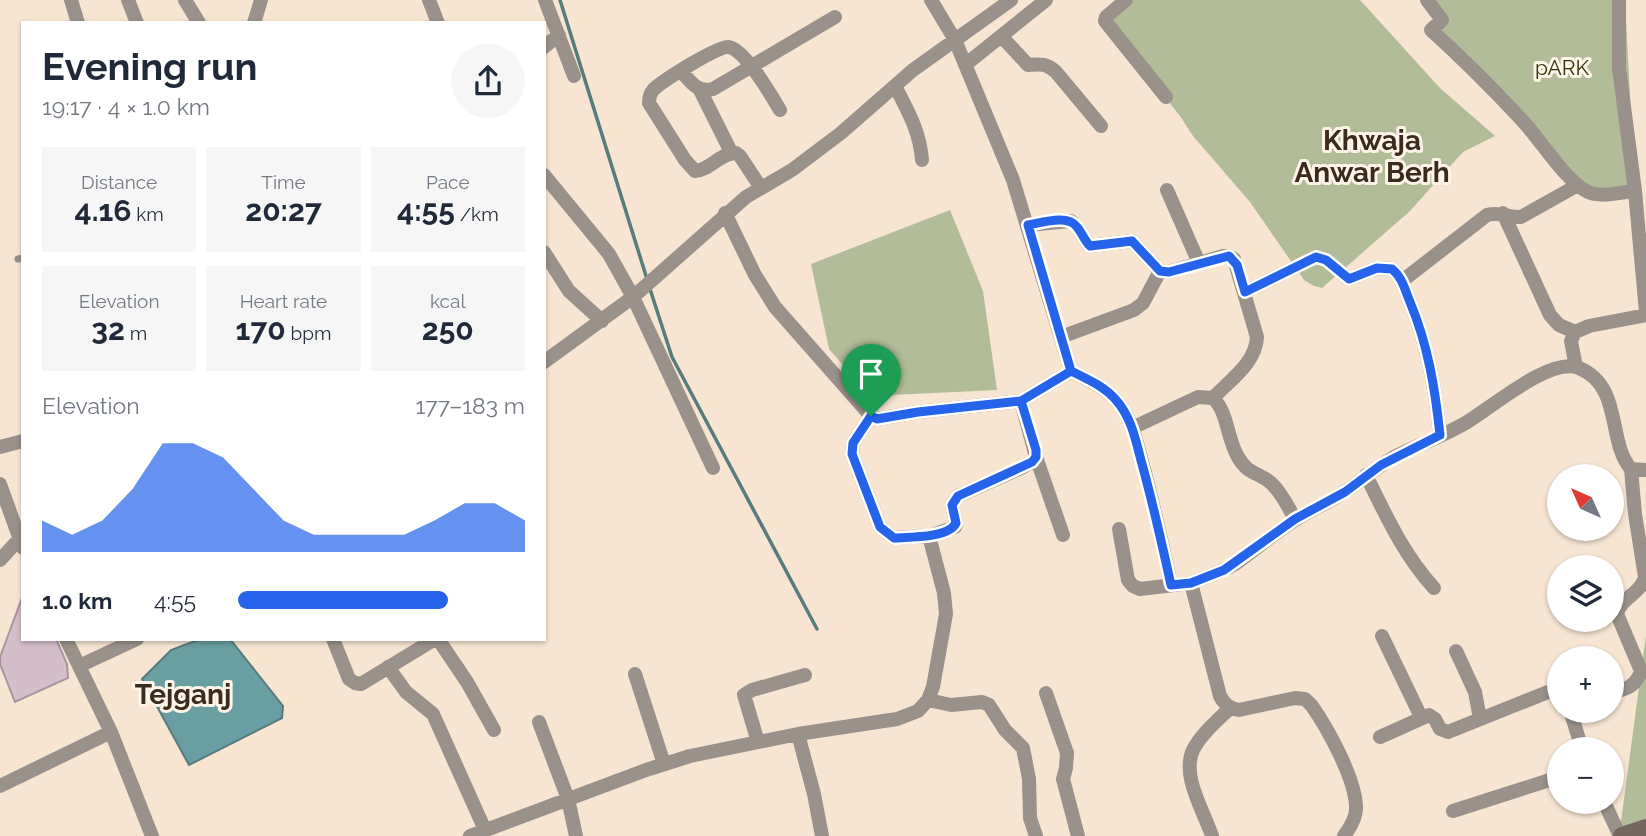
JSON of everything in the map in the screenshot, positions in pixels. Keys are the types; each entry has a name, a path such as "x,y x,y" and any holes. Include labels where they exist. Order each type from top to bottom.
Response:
{"main road":[{"path":"1621,836 1646,828"}],"street":[{"path":"71,0 77,21"},
{"path":"128,0 136,21"},
{"path":"185,0 198,21"},
{"path":"255,21 261,0"},
{"path":"429,0 437,21"},
{"path":"545,0 574,76"},
{"path":"931,0 954,40 1013,180 1071,371 1090,380 1115,398 1126,413 1157,516 1171,585"},
{"path":"546,361 633,297 725,214 792,170 841,133 894,86 1011,0"},
{"path":"965,65 1046,0"},
{"path":"1426,0 1442,20 1432,30 1520,117 1578,185 1590,193 1601,195 1635,191"},
{"path":"1503,213 1550,316 1559,325 1575,332 1600,323 1646,314 1635,191 1619,68 1619,0"},
{"path":"1117,3 1106,17 1107,25 1166,97"},
{"path":"700,89 713,89 835,17"},
{"path":"546,45 559,35"},
{"path":"1002,37 1028,65 1041,63 1056,72 1101,126"},
{"path":"732,152 700,171 695,171 685,160 649,103 653,90 720,48 728,47 734,49 751,66 780,110"},
{"path":"681,71 700,89 732,152 740,156 761,188"},
{"path":"894,86 915,126 922,160"},
{"path":"1402,281 1487,215 1503,213 1511,218 1521,217 1578,185"},
{"path":"547,186 609,254 633,297 713,468"},
{"path":"1167,190 1199,263"},
{"path":"725,214 755,275 775,307 871,416 877,419 1021,401 1071,371"},
{"path":"1028,225 1071,221 1090,246 1132,241 1160,271 1169,272 1229,256 1237,265 1257,337 1256,351 1213,398 1198,397 1132,428"},
{"path":"546,255 569,291 602,321"},
{"path":"1245,292 1316,257 1326,260 1349,279 1386,267 1398,274 1425,341 1440,435"},
{"path":"1061,337 1134,310 1143,303 1160,271"},
{"path":"1575,332 1571,341 1576,368"},
{"path":"1119,529 1128,580 1133,586 1140,589 1191,583 1236,563 1295,519 1345,492 1393,458 1462,425 1519,387 1555,369 1576,368 1590,375 1606,396 1614,414 1622,453 1631,469 1644,577 1643,583 1622,603 1617,614 1641,671 1631,687 1624,689"},
{"path":"1213,398 1221,411 1231,445 1240,460 1253,474 1273,484 1295,519"},
{"path":"1021,401 1036,457 1063,535"},
{"path":"871,416 853,443 852,454 880,527 894,538 929,536 955,527 952,505 958,496 1023,467 1036,457"},
{"path":"0,447 21,441"},
{"path":"1631,469 1646,470"},
{"path":"1366,475 1400,544 1434,588"},
{"path":"0,484 21,541 0,560"},
{"path":"470,836 690,756 798,734 897,719 918,711 928,700 933,687 946,614 944,593 929,536"},
{"path":"1191,583 1220,695 1230,708 1239,709 1295,698 1305,699 1312,706 1344,766 1354,793 1357,808 1344,836"},
{"path":"1382,636 1421,717"},
{"path":"67,641 111,732 152,836"},
{"path":"79,666 133,641"},
{"path":"334,641 345,673 355,683 360,684 433,641"},
{"path":"437,641 467,682 494,730"},
{"path":"1456,651 1475,692 1480,719"},
{"path":"388,667 406,692 433,714 485,830"},
{"path":"635,674 664,764"},
{"path":"758,742 744,695 752,690 806,675"},
{"path":"1380,737 1421,717 1432,716 1444,732 1547,692"},
{"path":"1046,693 1067,753 1063,779 1078,836"},
{"path":"928,700 951,705 982,702 989,705 1005,730 1023,748 1029,779 1030,818 1036,836"},
{"path":"1212,836 1190,778 1189,760 1203,736 1230,708"},
{"path":"539,722 568,799 576,836"},
{"path":"0,786 111,732"},
{"path":"798,734 822,836"},
{"path":"1453,811 1547,781"},
{"path":"1610,814 1621,836"}],"green space":[{"path":"1119,0 1360,0 1440,88 1495,136 1463,152 1409,212 1322,288 1314,286 1304,280 1250,202 1193,136 1105,21"},
{"name":"pARK","path":"1425,0 1625,0 1635,191 1590,193 1449,46"},
{"path":"950,210 983,291 997,390 870,396 829,349 811,264"},
{"path":"1646,635 1646,819 1620,829"}],"water":[{"path":"195,641 232,641 283,706 282,718 189,765 142,679 171,650"}],"building":[{"path":"21,601 21,641 57,641 67,664 68,678 15,702 0,664 0,657"}],"waterway":[{"path":"560,0 647,279"},
{"path":"649,286 672,357 817,629"}],"district":[{"name":"Khwaja Anwar Berh","path":"1372,156"},
{"name":"Tejganj","path":"183,694"}],"route":[{"path":"871,416 853,443 852,454 880,527 894,538 929,536 950,530 956,523 952,505 954,499 1032,462 1036,457 1036,450 1021,401 1038,391 1071,371 1028,225 1063,220 1076,225 1090,246 1132,241 1160,271 1169,272 1229,256 1237,265 1245,292 1316,257 1326,260 1349,279 1377,268 1392,269 1402,281 1425,341 1440,435 1381,465 1345,492 1295,519 1224,570 1191,583 1171,585 1157,516 1132,428 1126,413 1115,398 1090,380 1071,371 1021,401 877,419 871,416"}]}
